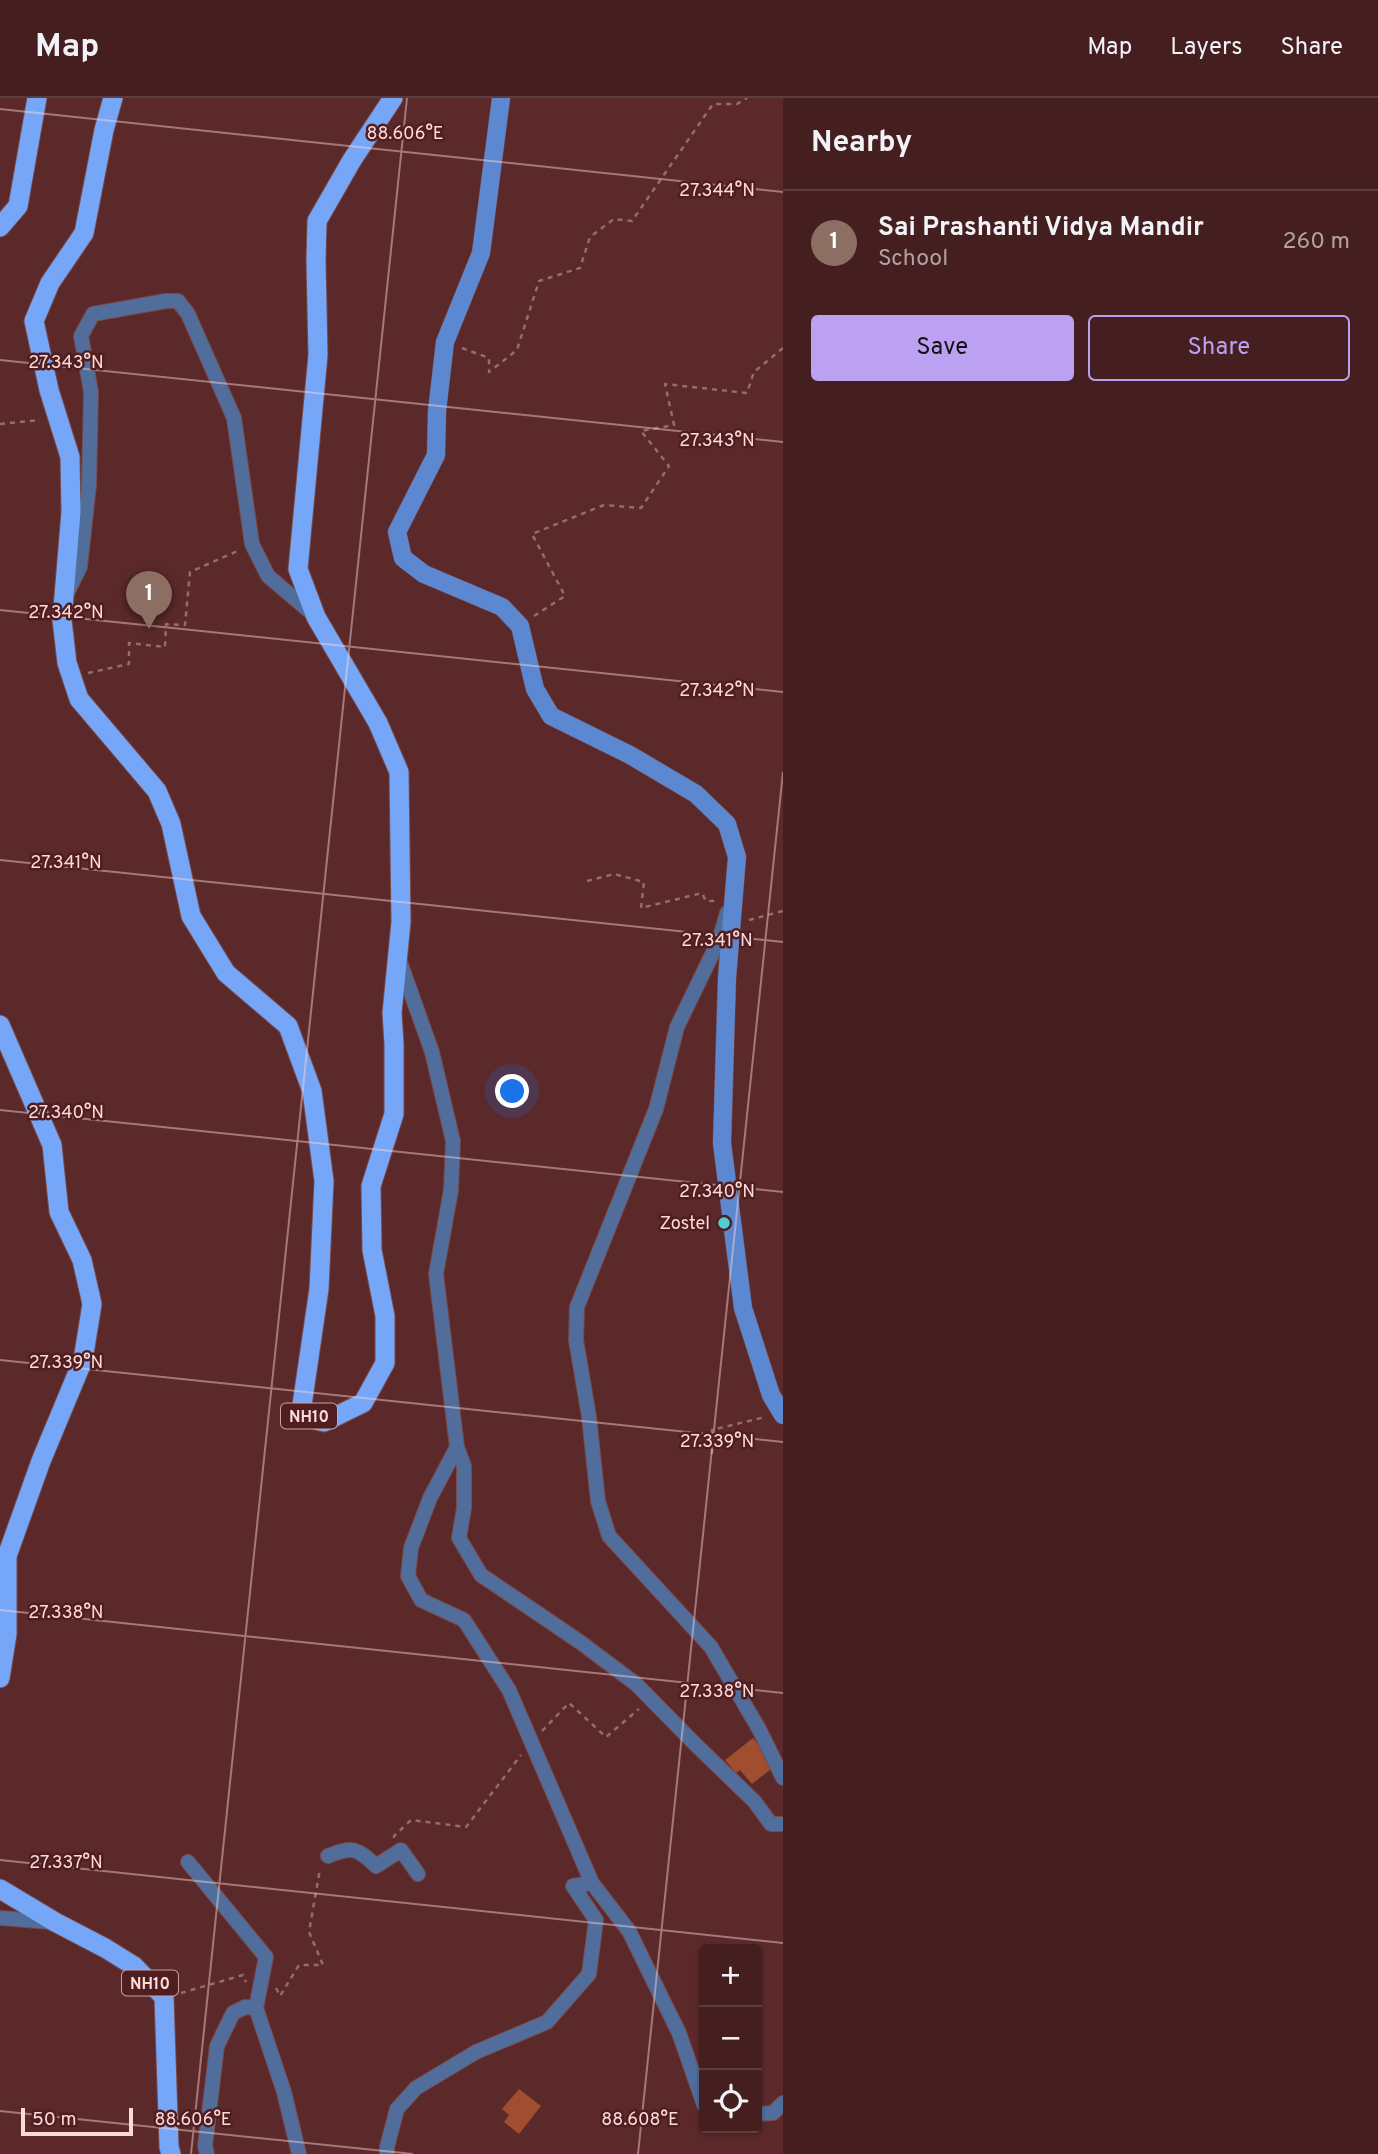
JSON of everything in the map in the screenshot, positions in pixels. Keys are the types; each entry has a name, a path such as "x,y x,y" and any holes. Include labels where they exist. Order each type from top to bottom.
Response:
{"highway":[{"path":"0,227 18,206 37,98"},
{"name":"NH10","path":"113,98 84,233 50,283 34,321 48,390 70,457 71,512 62,620 67,663 79,699 157,791 171,824 191,916 226,973 288,1027 312,1091 324,1181 319,1289 302,1405 309,1417 324,1422 363,1403 385,1363 385,1316 372,1250 370,1186 394,1114 393,1013 401,922 399,772 378,723 316,617 298,569 318,355 317,221 352,160 393,98"},
{"path":"0,1025 52,1145 59,1212 82,1260 92,1304 83,1360 41,1461 7,1556 7,1634 0,1678"},
{"name":"NH10","path":"0,1889 134,1966 164,1997 169,2147 172,2154"}],"main road":[{"path":"501,98 481,253 445,342 436,455 397,532 403,558 424,574 502,607 520,626 535,689 551,716 629,755 696,794 727,824 737,857 727,978 722,1143 743,1308 771,1395 782,1414"}],"street":[{"path":"63,599 80,567 89,485 90,392 81,336 93,314 178,300 188,314 234,418 252,544 268,576 316,617"},
{"path":"736,878 720,938 677,1027 656,1109 577,1307 576,1340 590,1417 598,1501 609,1536 711,1647 759,1729 783,1778"},
{"path":"398,957 432,1052 453,1141 452,1190 436,1274 457,1447 464,1466 464,1508 459,1538 481,1575 636,1684 754,1801 771,1824 783,1824"},
{"path":"457,1447 425,1511 411,1548 408,1576 421,1600 464,1620 509,1690 592,1883 629,1931 679,2033 699,2091"},
{"path":"328,1856 347,1848 362,1852 376,1866 401,1850 418,1874"},
{"path":"188,1862 267,1957 256,2008 284,2092 299,2154"},
{"path":"387,2154 397,2109 416,2088 477,2052 547,2022 589,1974 596,1920 573,1886 592,1883"},
{"path":"0,1918 55,1922"},
{"path":"207,2154 205,2146 217,2046 233,2012 245,2007 256,2008"},
{"path":"762,2114 773,2113 783,2104"}],"path":[{"path":"445,342 489,358 489,372 517,351 539,281 580,268 590,237 614,219 632,221 712,104 737,104 747,98"},
{"path":"520,626 565,596 532,534 604,505 641,508 669,466 641,431 674,425 665,384 747,393 754,372 783,348"},
{"path":"0,424 58,419"},
{"path":"72,677 130,664 129,643 165,647 166,624 185,625 190,572 252,544"},
{"path":"587,881 614,874 644,882 641,908 702,893 706,901 718,901"},
{"path":"732,925 783,911"},
{"path":"712,1454 712,1430 782,1414"},
{"path":"401,1850 394,1836 411,1820 466,1826 531,1742 569,1703 606,1737 651,1699"},
{"path":"265,1966 280,1996 299,1965 323,1965 309,1932 321,1860 328,1856"},
{"path":"164,1997 243,1975 256,2008"}],"building":[{"path":"753,1738 775,1766 752,1784 740,1770 736,1773 725,1760"},
{"path":"519,2089 541,2106 519,2134 504,2122 509,2115 502,2109"}],"place":[{"name":"Sai Prashanti Vidya Mandir","path":"149,629"},
{"name":"Zostel","path":"724,1223"}]}
